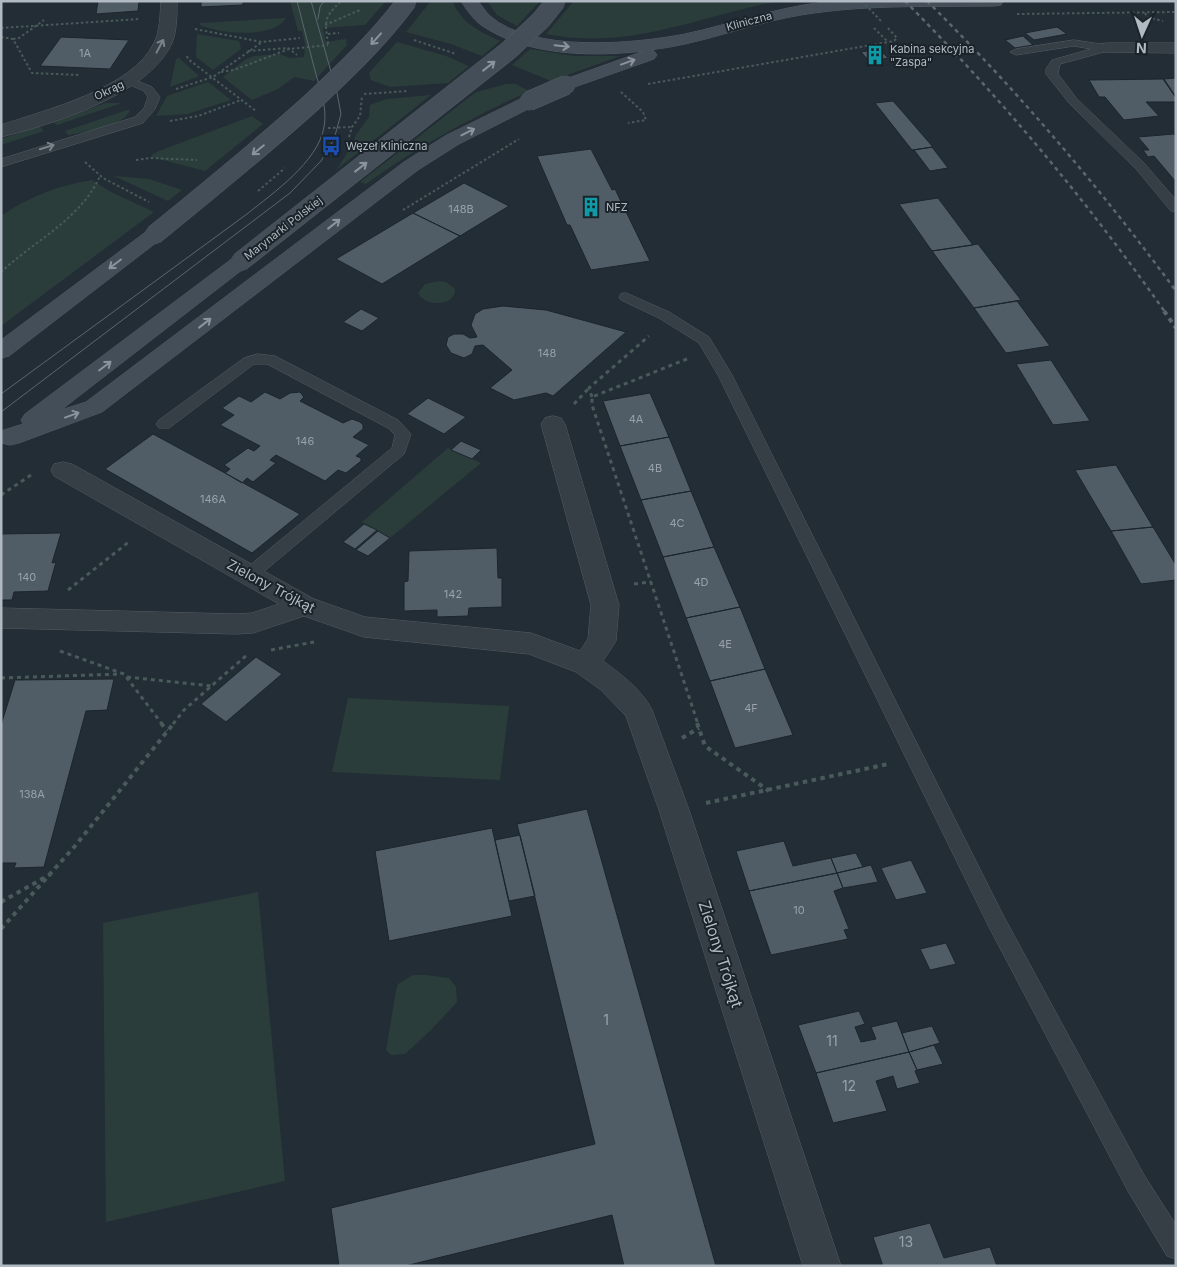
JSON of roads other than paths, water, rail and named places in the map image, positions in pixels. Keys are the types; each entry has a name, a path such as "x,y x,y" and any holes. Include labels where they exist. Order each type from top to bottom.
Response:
{"main road":[{"path":"1,351 154,235 272,138 333,83 376,39 407,1"},
{"path":"469,1 484,19 503,32 534,42 560,46 613,48 684,40"},
{"name":"Marynarki Polskiej","path":"6,440 123,353 509,50 541,20 556,1"},
{"name":"Kliniczna","path":"684,40 757,18 827,6 878,2 995,1"},
{"path":"6,440 94,407 411,166 452,140 566,84 664,50 684,40"}],"street":[{"name":"Okrąg","path":"1,131 73,106 130,80 141,71 162,44 168,29 169,1"},
{"path":"1107,48 1176,48"},
{"path":"553,424 605,605 602,641 586,664"},
{"name":"Zielony Trójkąt","path":"64,470 304,606 359,626 438,636 532,644 586,664 611,682 638,710 674,810 822,1266"},
{"path":"1,618 236,624 253,623 304,606"}],"lane":[{"path":"1016,52 1074,44 1107,48"},
{"path":"1107,48 1062,60 1055,64 1052,74 1111,140 1140,166 1176,208"},
{"path":"1,163 64,142 118,129 139,120 149,109 154,97 148,89 130,80"},
{"path":"626,297 664,315 704,340 710,350 1015,956 1136,1183 1176,1247"},
{"path":"164,424 249,361 270,359 393,424 403,434 399,450 249,575"}],"tram line":[{"path":"1,394 247,214 293,176 304,164 320,140 324,127 325,112 297,1"},
{"path":"1,412 290,193 321,161 334,139 341,114 337,93 311,1"},
{"path":"318,19 320,7 324,1"}],"railway":[{"path":"905,1 975,75 1042,151 1105,230 1165,312"},
{"path":"927,1 994,70 1057,141 1118,215 1176,291"},
{"path":"1164,311 1176,328"}],"place":[{"name":"Kabina sekcyjna \"Zaspa\"","path":"875,55"},
{"name":"Węzeł Kliniczna","path":"331,146"},
{"name":"NFZ","path":"591,207"}]}
